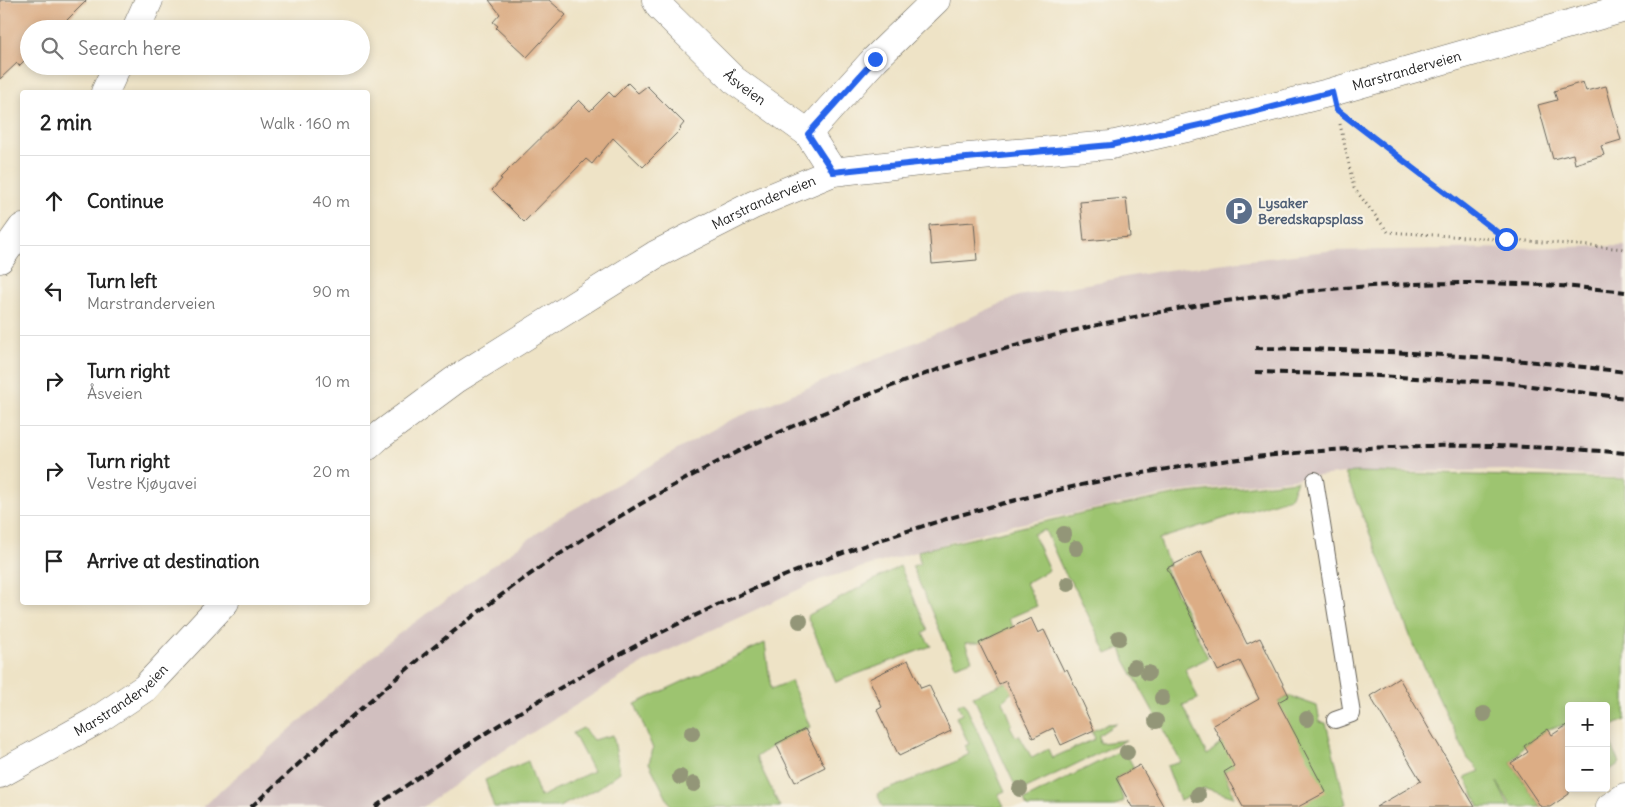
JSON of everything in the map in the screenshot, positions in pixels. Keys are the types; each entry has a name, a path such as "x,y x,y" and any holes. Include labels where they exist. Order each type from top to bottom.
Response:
{"street":[{"path":"140,20 149,0"},
{"name":"Åsveien","path":"656,0 660,7 734,80 808,134 833,172"},
{"path":"808,134 875,59 936,0"},
{"name":"Marstranderveien","path":"370,444 456,380 655,256 753,205 833,172 1111,145 1213,122 1334,101 1625,8"},
{"path":"106,90 114,75"},
{"path":"0,259 20,231"},
{"name":"Marstranderveien","path":"0,774 94,722 145,688 222,605"},
{"path":"1610,807 1625,797"}],"lane":[{"path":"1315,480 1352,714 1335,720"}],"path":[{"path":"1334,101 1354,188 1388,232 1506,239 1625,250"},
{"path":"1334,101 1506,239"}],"shaded area":[{"path":"1625,246 1625,478 1504,470 1345,473 1178,492 999,528 819,580 648,660 484,763 423,807 202,807 396,636 558,518 726,422 916,342 1018,296 1160,271 1326,251"}],"green space":[{"path":"1345,473 1625,479 1625,720 1610,727 1610,702 1565,702 1565,725 1548,729 1524,746 1511,763 1541,807 1512,807 1497,782 1509,807 1477,807 1479,806 1465,777 1480,771 1468,759 1412,641"},
{"path":"1297,481 1290,498 1159,539 1169,565 1164,567 1208,658 1185,669 1198,699 1183,705 1207,755 1227,738 1289,696 1317,706 1320,722 1326,723 1346,804 1338,807 1298,807 1294,734 1224,772 1234,797 1205,788 1180,801 1167,766 1181,762 1125,660 1121,648 1107,654 1076,590 1063,570 1045,530 1033,534 1049,570 1026,583 1037,606 1009,618 1013,627 979,643 965,643 972,660 955,666 912,566 920,564 918,551 1082,513 1179,494"},
{"path":"900,566 928,630 923,634 931,646 836,682 807,616"},
{"path":"765,643 771,689 791,681 810,727 776,744 756,757 780,807 671,807 649,763 653,749 635,704"},
{"path":"1011,680 1022,688 1011,693 1003,701 1012,724 1010,726 1016,737 1019,735 1032,758 1048,749 1052,758 1095,739 1092,731 1108,724 1117,723 1099,735 1100,743 1126,740 1018,792 973,696"},
{"path":"964,702 1005,791 998,794 1004,806 883,807 877,794 949,765 969,754 965,746 969,744 956,717 962,714 958,705"},
{"path":"583,728 593,740 613,735 620,772 597,789 559,807 494,807 485,780 528,761 540,797 593,771 573,733"},
{"path":"1610,742 1620,763 1610,770"},
{"path":"1124,749 1134,768 1116,778 1124,801 1113,807 1027,807 1024,800"}],"building":[{"path":"0,0 87,0 67,20 20,20 20,65 17,63 0,79"},
{"path":"489,0 549,0 566,15 527,57 496,28 498,26 493,22 500,14"},
{"path":"1583,82 1586,91 1606,86 1621,140 1601,146 1604,155 1575,164 1573,154 1553,159 1538,105 1557,100 1554,91"},
{"path":"628,83 638,93 647,86 684,123 681,129 643,167 613,138 592,164 586,159 524,222 492,190 502,179 500,178 579,100 590,111 609,92 614,97"},
{"path":"1126,198 1130,237 1084,241 1080,202"},
{"path":"974,222 977,260 932,264 929,225"},
{"path":"1201,551 1247,644 1260,638 1289,696 1278,702 1326,792 1298,807 1243,807 1224,772 1234,766 1213,725 1259,699 1240,661 1218,671 1167,568"},
{"path":"1031,618 1038,633 1044,630 1064,671 1067,669 1094,730 1061,745 1053,728 1033,738 1006,681 999,684 979,643"},
{"path":"908,660 921,688 929,685 951,731 899,756 877,710 882,707 869,679"},
{"path":"1399,678 1475,807 1376,807 1421,781 1370,696"},
{"path":"1565,727 1565,792 1569,792 1569,794 1550,807 1541,807 1511,763 1528,752 1524,746 1548,729 1552,735"},
{"path":"805,729 825,767 795,782 776,744"},
{"path":"1140,765 1164,807 1132,807 1116,778"}],"railway":[{"path":"251,807 353,715 423,656 532,573 618,517 707,468 799,423 893,385 990,353 1088,327 1189,307 1290,293 1374,286 1458,283 1541,285 1625,292"},
{"path":"1255,348 1348,350 1440,355 1579,366 1625,372"},
{"path":"1255,372 1360,375 1508,383 1625,398"},
{"path":"375,807 502,723 634,646 726,601 832,557 942,520 1053,491 1166,469 1280,454 1395,447 1510,446 1625,453"}],"place":[{"name":"Lysaker Beredskapsplass","path":"1239,211"}],"route":[{"path":"875,59 808,134 833,172 1111,145 1332,92 1336,109 1506,239"}]}
